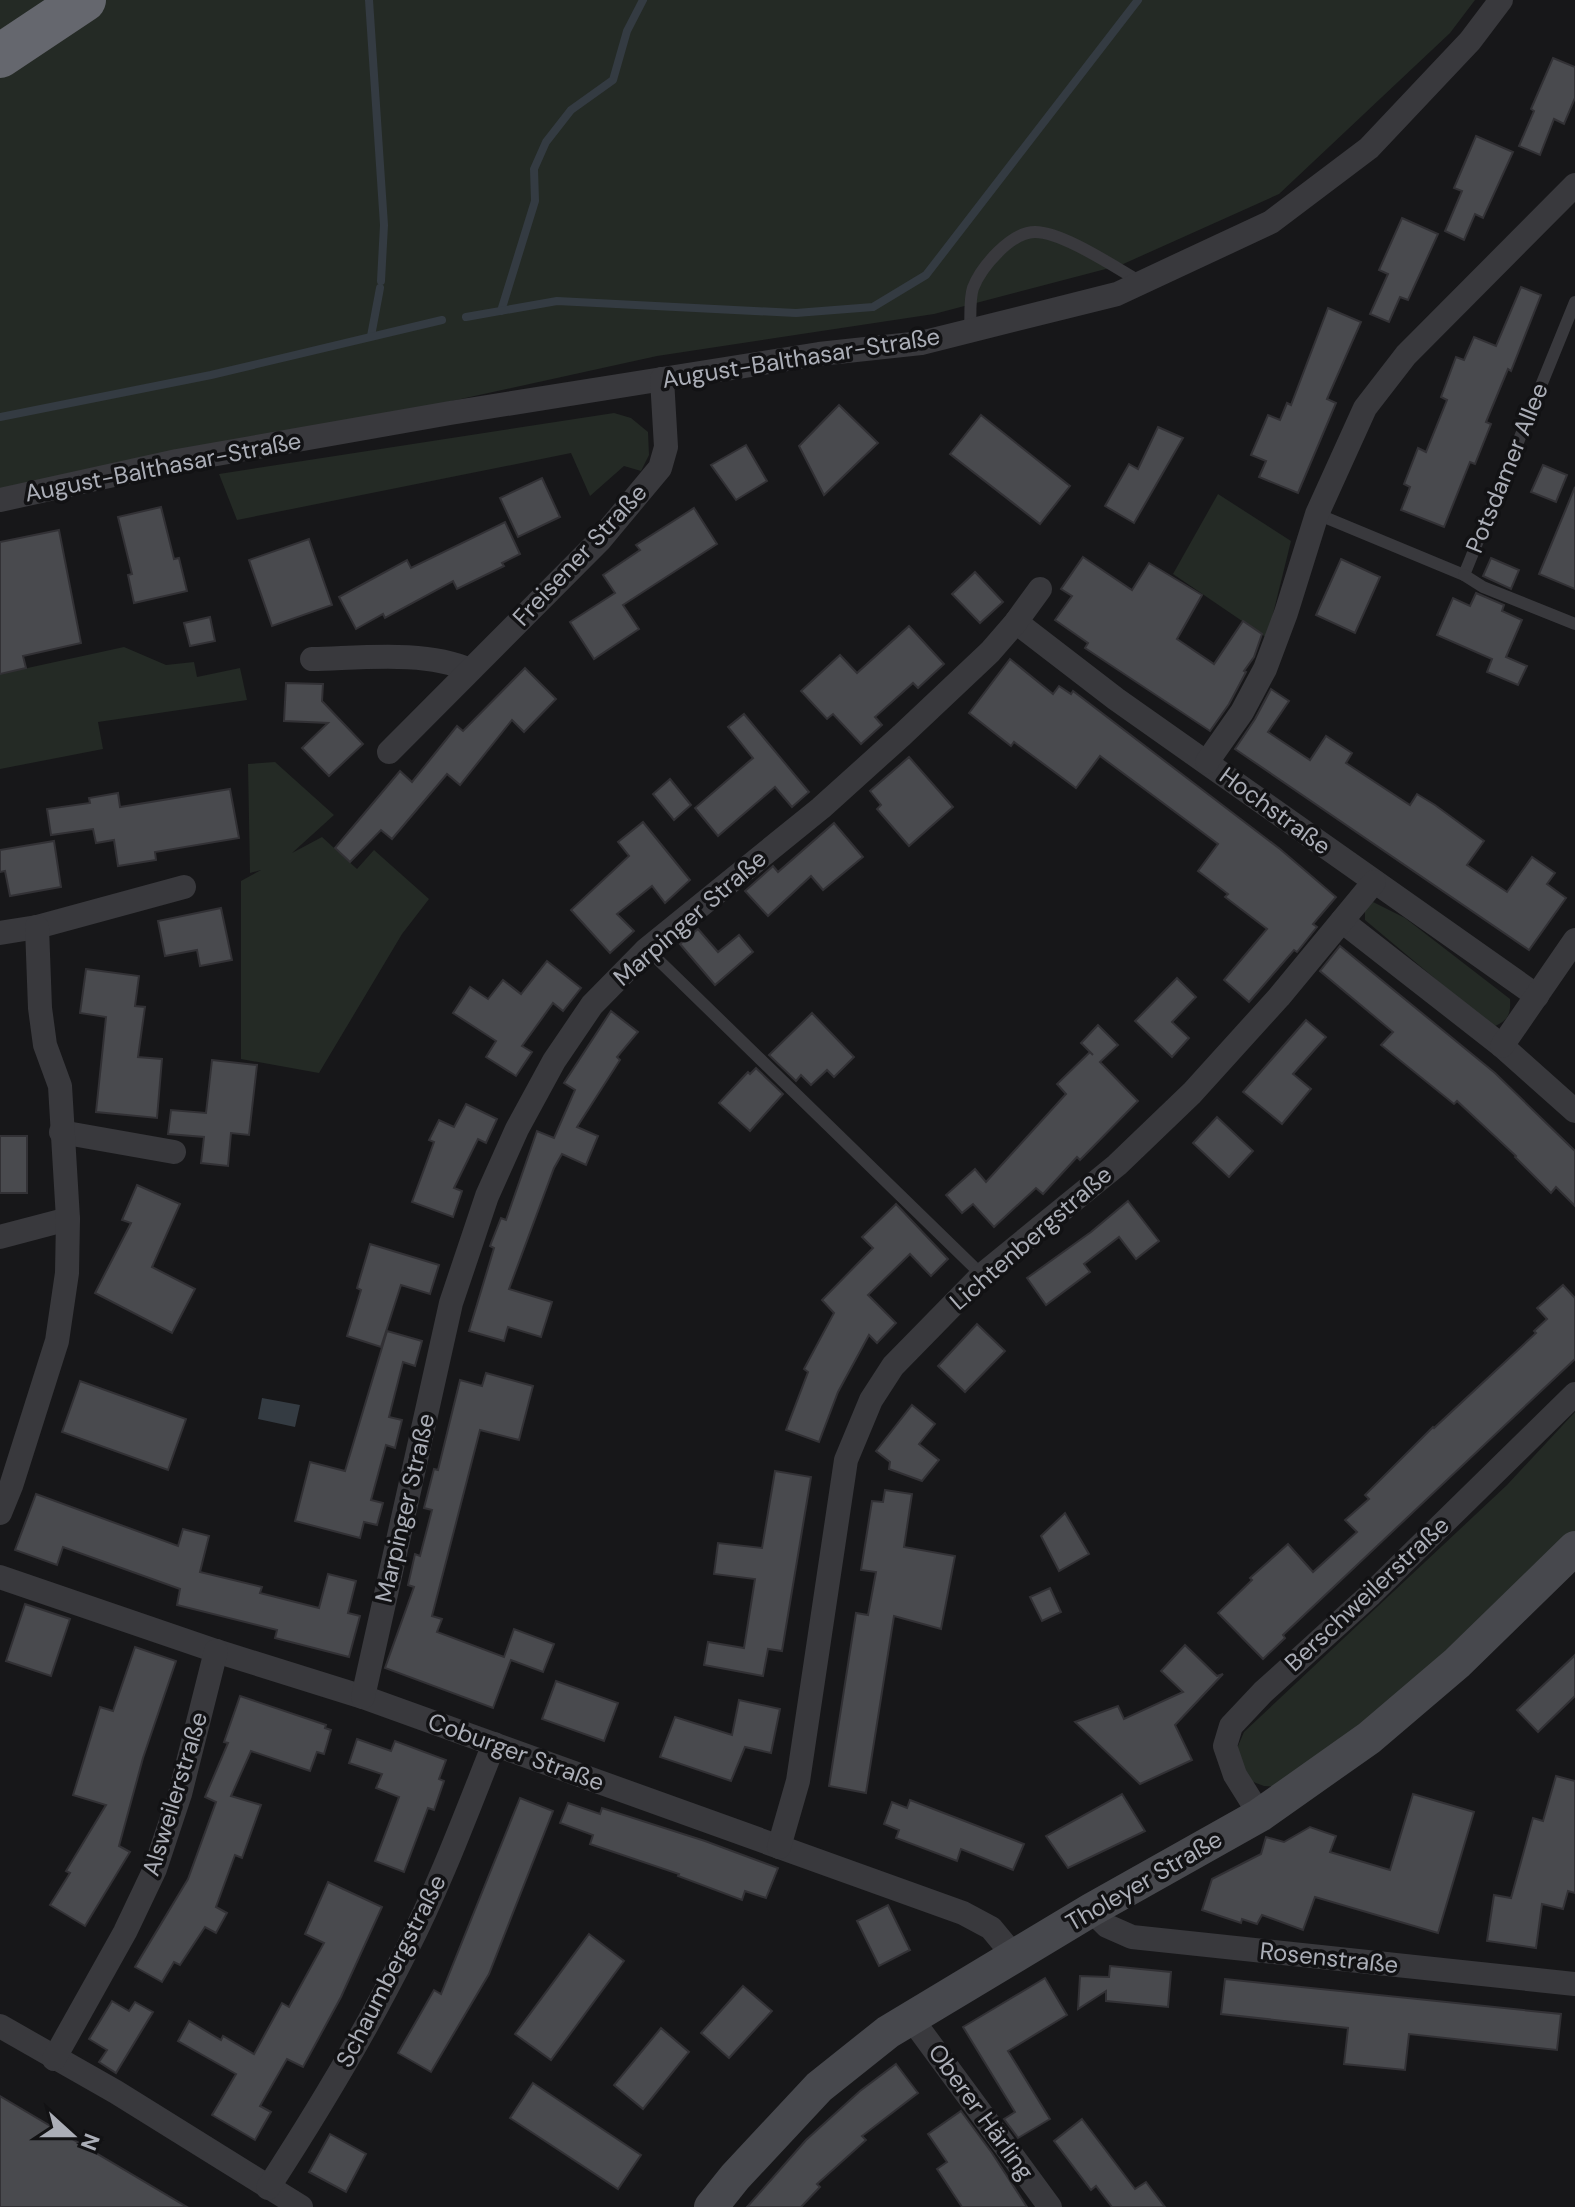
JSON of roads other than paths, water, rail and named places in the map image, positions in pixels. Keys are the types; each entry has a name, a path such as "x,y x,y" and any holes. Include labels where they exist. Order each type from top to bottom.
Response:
{"highway":[{"path":"0,56 84,0"}],"main road":[{"name":"Tholeyer Straße","path":"711,2207 819,2087 888,2032 1091,1910 1260,1815 1369,1738 1457,1663 1575,1548"}],"street":[{"name":"August-Balthasar-Straße","path":"0,500 177,461 819,354 921,343 1117,294 1271,222 1369,148 1470,41 1501,0"},
{"path":"1207,762 1242,712 1265,669 1317,514 1365,408 1387,377 1575,185"},
{"name":"Freisener Straße","path":"389,752 600,540 660,468 666,447 662,379"},
{"name":"Marpinger Straße","path":"363,1697 451,1303 487,1196 517,1129 554,1061 592,1005 647,949 821,808 990,652 1040,589"},
{"name":"Hochstraße","path":"1016,622 1116,699 1537,996"},
{"path":"312,659 379,657 440,660 470,670"},
{"name":"Lichtenbergstraße","path":"779,1847 798,1781 846,1460 871,1400 893,1366 982,1275 1117,1165 1192,1093 1279,997 1374,882"},
{"path":"0,933 37,927 184,887"},
{"path":"1342,921 1502,1046 1575,1111"},
{"path":"0,1513 57,1341 67,1273 68,1219 60,1086 45,1045 40,1008 37,927"},
{"path":"1502,1046 1575,940"},
{"path":"61,1132 174,1152"},
{"path":"0,1237 68,1219"},
{"name":"Berschweilerstraße","path":"1260,1815 1235,1775 1225,1746 1231,1726 1575,1394"},
{"name":"Coburger Straße","path":"0,1577 216,1651 363,1697 963,1913 991,1928 1015,1957"},
{"name":"Alsweilerstraße","path":"54,2059 125,1932 155,1869 180,1794 216,1651"},
{"name":"Schaumbergstraße","path":"268,2188 357,2044 407,1949 449,1857 494,1744"},
{"name":"Rosenstraße","path":"1091,1910 1107,1926 1132,1937 1575,1984"},
{"name":"Oberer Härling","path":"911,2018 1050,2207"},
{"path":"0,2026 116,2092 301,2207"}],"lane":[{"path":"970,331 972,289 985,265 1009,242 1034,232 1067,241 1144,283"},
{"name":"Potsdamer Allee","path":"1317,514 1464,575 1575,302"},
{"path":"1464,575 1483,587 1575,624"},
{"path":"647,949 982,1275"}],"waterway":[{"path":"369,0 384,225 381,281"},
{"path":"501,311 535,201 534,169 546,142 571,110 613,80 627,31 643,0"},
{"path":"466,317 557,301 796,313 873,307 926,275 1138,0"},
{"path":"371,336 380,288"},
{"path":"0,417 211,375 442,320"}]}
